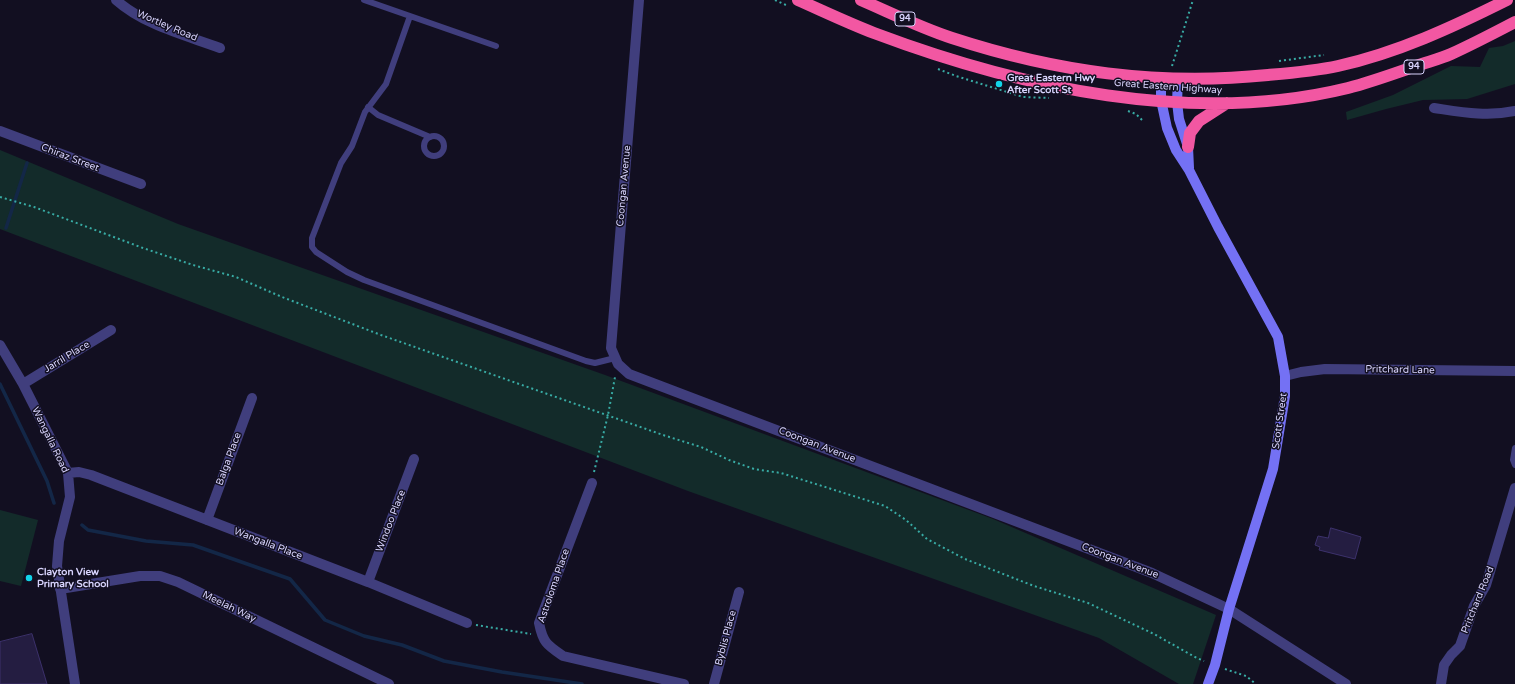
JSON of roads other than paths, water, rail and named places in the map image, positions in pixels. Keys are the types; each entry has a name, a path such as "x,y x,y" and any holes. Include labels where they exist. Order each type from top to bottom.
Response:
{"highway":[{"name":"Great Eastern Highway","path":"798,0 873,32 963,63 1059,87 1124,98 1178,102 1272,100 1306,96 1346,88 1375,80 1450,54 1515,22"},
{"name":"Great Eastern Highway","path":"861,0 949,37 992,50 1078,70 1121,75 1239,78 1306,72 1339,66 1414,42 1455,26 1507,0"},
{"path":"1188,147 1190,133 1199,122 1227,102"}],"main road":[{"name":"Scott Street","path":"1170,76 1161,100 1167,128 1176,150 1189,170 1218,227 1278,337 1285,376 1285,396 1272,469 1229,609 1215,665 1208,684"},
{"name":"Scott Street","path":"1170,76 1178,102 1179,119 1188,147 1189,170"}],"street":[{"name":"Wortley Road","path":"116,0 135,14 149,21 220,48"},
{"name":"Coongan Avenue","path":"639,0 611,348 617,361 629,374 1152,572 1229,609 1346,684"},
{"path":"1434,108 1475,114 1499,115 1515,111"},
{"name":"Chiraz Street","path":"0,131 141,184"},
{"name":"Jarril Place","path":"23,384 111,330"},
{"name":"Wangalla Road","path":"0,345 23,384 68,473 70,497 59,541 57,566 75,684"},
{"name":"Pritchard Lane","path":"1285,376 1325,369 1515,371"},
{"name":"Balga Place","path":"207,520 252,398"},
{"name":"Windoo Place","path":"368,582 414,459"},
{"name":"Wangalla Place","path":"68,473 78,472 91,475 368,582 467,623"},
{"name":"Astroloma Place","path":"592,483 540,623 542,636 549,646 563,656 684,684"},
{"name":"Pritchard Road","path":"1441,684 1444,665 1460,646 1474,606 1486,585 1515,488"},
{"name":"Meelah Way","path":"60,590 140,576 160,576 178,582 389,684"},
{"name":"Byblis Place","path":"714,684 739,592"}],"lane":[{"path":"364,0 496,46"},
{"path":"410,16 386,84 368,107 363,116 352,146 341,164 312,238 312,247 316,252 347,272 364,280 578,359 596,363 617,361"},
{"path":"368,107 378,115 430,137"},
{"path":"1515,448 1513,460 1515,465"}],"waterway":[{"path":"6,228 27,163"},
{"path":"0,384 47,481 54,503"},
{"path":"82,525 88,530 146,541 193,545 290,579 325,620 364,636 402,645 444,661 502,672 582,684"}],"place":[{"name":"Great Eastern Hwy After Scott St","path":"999,84"},
{"name":"Clayton View Primary School","path":"29,578"}]}
